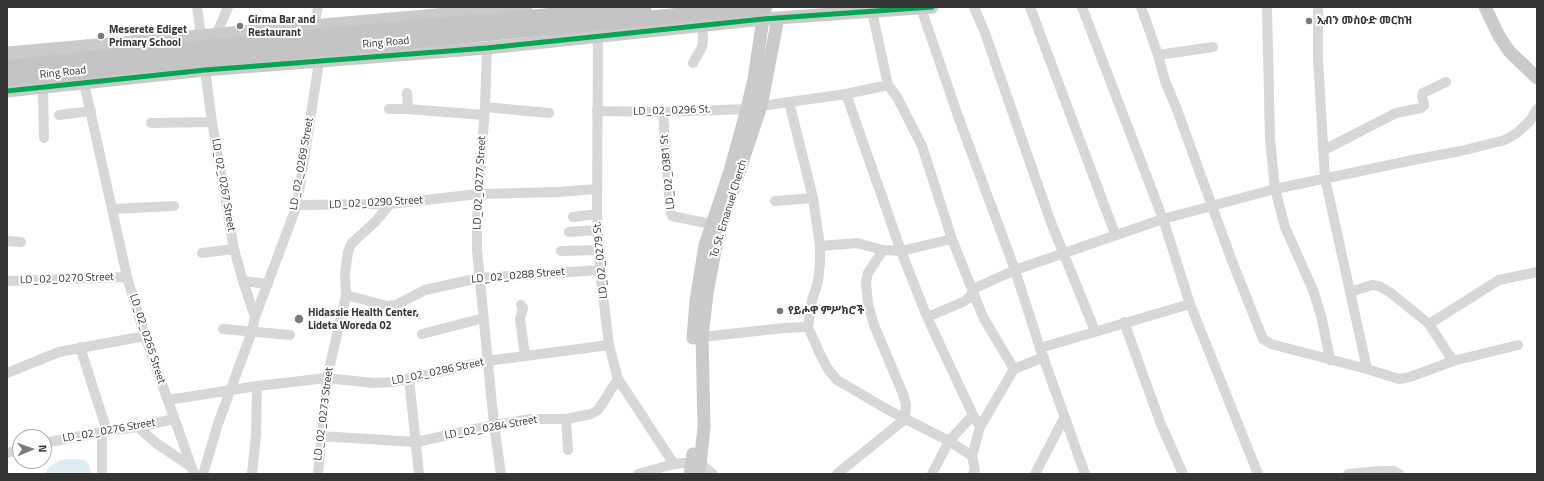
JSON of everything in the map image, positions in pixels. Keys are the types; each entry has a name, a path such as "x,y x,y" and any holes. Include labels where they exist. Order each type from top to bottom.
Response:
{"highway":[{"name":"Ring Road","path":"7,67 321,36 644,7"},
{"name":"Ring Road","path":"7,79 205,59 764,13"}],"main road":[{"path":"7,52 217,33 314,26 425,12 526,7"},
{"path":"1484,7 1499,36 1509,51 1537,78"},
{"path":"7,91 205,70 487,48 598,37 702,25 764,13 778,18 926,8"},
{"name":"To St. Emanuel Cherch","path":"696,469 693,336 700,275 705,245 730,171 747,108 754,79 764,13"},
{"name":"To St. Emanuel Cherch","path":"696,469 704,427 702,337 714,251 761,106 778,18"}],"street":[{"path":"197,7 200,35"},
{"path":"217,33 228,7"},
{"path":"314,26 318,7"},
{"path":"974,7 1062,253 1095,332"},
{"path":"1030,7 1115,234"},
{"path":"1082,7 1163,219 1190,304 1258,474"},
{"path":"1141,7 1158,55 1165,81 1176,107 1232,261 1263,339 1271,344 1400,379 1410,377 1452,361 1518,345"},
{"path":"1267,7 1270,138 1275,189 1285,227 1313,290 1322,319 1330,360"},
{"path":"1318,7 1318,59 1326,178 1367,369"},
{"path":"926,8 961,123 1015,270 1064,418 1085,474"},
{"path":"872,11 888,85 897,97 922,146 952,239 983,317 1014,369"},
{"path":"693,63 702,47 702,25"},
{"name":"LD_02_0279 St.","path":"598,37 596,189 600,270 609,345 618,380 674,464"},
{"path":"1158,55 1213,47"},
{"name":"LD_02_0277 Street","path":"487,48 478,194 477,250 487,361 501,474"},
{"name":"LD_02_0269 Street","path":"203,474 218,424 252,331 255,317 297,205 319,62"},
{"name":"LD_02_0267 Street","path":"205,70 212,122 234,248 255,317"},
{"path":"1324,150 1396,113 1421,108 1424,105 1422,96 1423,93 1446,82"},
{"name":"LD_02_0265 Street","path":"84,83 127,277 145,336 192,470"},
{"path":"761,106 846,94 888,85"},
{"path":"43,88 44,138"},
{"path":"407,93 408,109"},
{"path":"846,94 901,251 927,317 973,416 980,427"},
{"path":"789,102 813,198 820,246 818,282 812,300 808,327 820,354 828,369 837,380 905,419 949,441 972,456"},
{"name":"LD_02_0296 St.","path":"597,111 663,112 747,108"},
{"path":"389,109 549,113"},
{"path":"927,317 963,302 970,297 973,289 1015,270 1115,234 1163,219 1275,189 1461,151 1505,140 1517,133 1530,121 1537,109"},
{"path":"59,115 91,112"},
{"name":"LD_02_0381 St","path":"663,112 670,210 672,216 711,224"},
{"name":"LD_02_0267 Street","path":"151,123 212,122"},
{"name":"LD_02_0290 Street","path":"297,205 390,204 478,194 558,192 596,189"},
{"path":"775,201 813,198"},
{"name":"LD_02_0273 Street","path":"318,474 320,436 327,378 346,295 345,273 348,252 351,244 376,221 390,204"},
{"path":"113,209 174,206"},
{"path":"573,217 597,214"},
{"path":"569,232 598,230"},
{"path":"820,246 857,243 883,250 901,251 952,239"},
{"path":"7,241 21,242"},
{"path":"202,253 234,248"},
{"path":"561,251 600,250"},
{"path":"837,474 905,419 906,404 903,394 874,325 868,304 866,282 868,273 883,250"},
{"name":"LD_02_0288 Street","path":"346,295 387,306 396,305 425,290 479,278 600,270"},
{"path":"1429,324 1499,280 1537,272"},
{"name":"LD_02_0270 Street","path":"7,281 127,277"},
{"path":"243,281 268,284"},
{"path":"1350,292 1372,285 1379,286 1390,293 1429,324 1452,361"},
{"path":"975,473 972,456 980,427 1014,369 1042,352 1095,332 1124,322 1190,304"},
{"path":"521,305 523,308 520,319 525,355"},
{"path":"422,334 484,318"},
{"path":"1124,322 1160,422 1183,474"},
{"path":"702,337 784,328 808,327"},
{"path":"222,328 290,335"},
{"path":"7,373 59,352 145,336"},
{"name":"LD_02_0286 Street","path":"168,400 257,386 327,378 379,383 394,382 487,361 609,345"},
{"path":"80,347 104,431 102,474"},
{"path":"408,378 419,474"},
{"name":"LD_02_0284 Street","path":"320,436 416,442 494,425 530,420 566,419 591,414 598,410 618,380"},
{"path":"252,474 256,435 257,386"},
{"path":"932,474 949,441 973,416"},
{"path":"1035,474 1064,418"},
{"name":"LD_02_0276 Street","path":"52,441 104,431 138,427 174,419"},
{"path":"566,419 568,450"},
{"name":"LD_02_0265 Street","path":"138,427 156,443 192,470"},
{"path":"638,474 674,464 713,474"},
{"path":"1348,474 1394,471 1399,474"}],"waterway":[{"path":"54,474 63,468 81,468 83,474"}],"transit line":[{"path":"7,91 205,70 487,48 763,19 932,7"}],"place":[{"name":"ኢብን መስዑድ መርከዝ","path":"1309,21"},
{"name":"Girma Bar and Restaurant","path":"240,26"},
{"name":"Meserete Ediget Primary School","path":"101,36"},
{"name":"የይሖዋ ምሥክሮች","path":"780,311"},
{"name":"Hidassie Health Center, Lideta Woreda 02","path":"299,319"}]}
